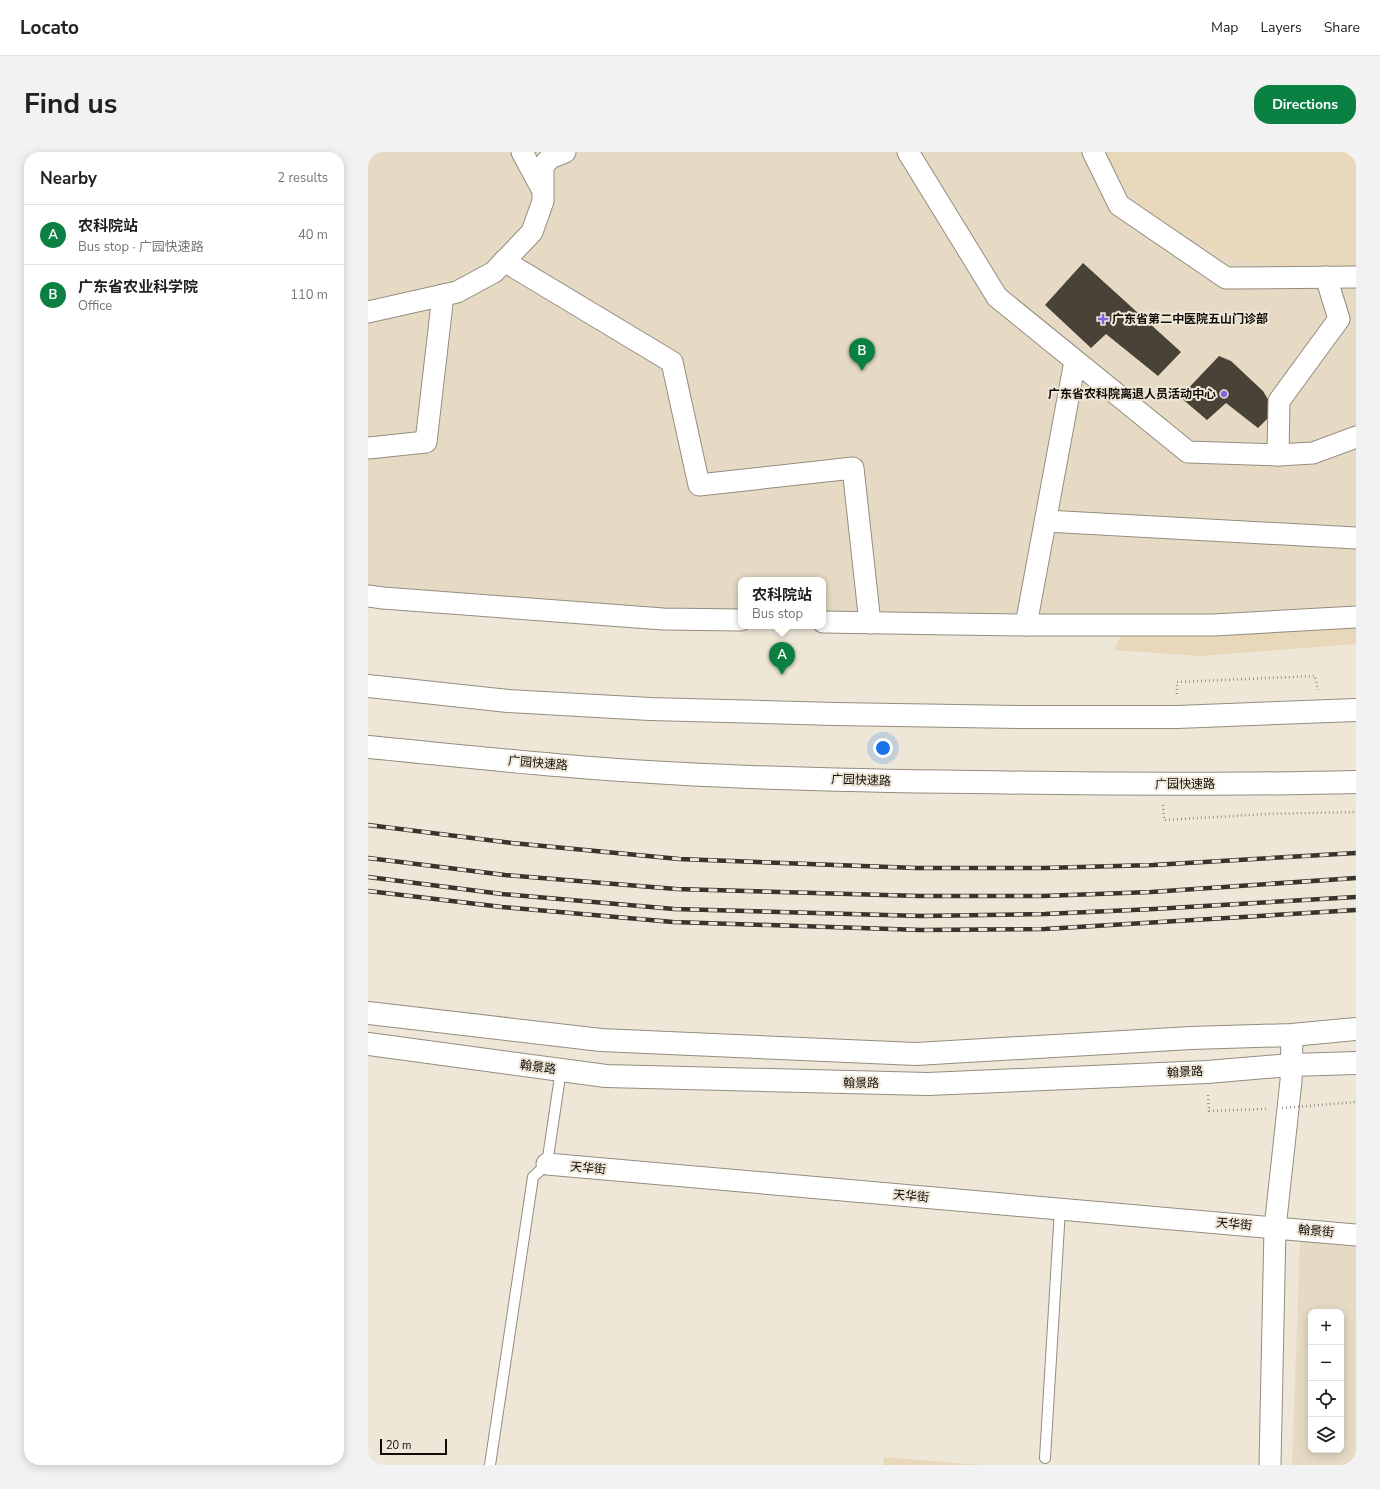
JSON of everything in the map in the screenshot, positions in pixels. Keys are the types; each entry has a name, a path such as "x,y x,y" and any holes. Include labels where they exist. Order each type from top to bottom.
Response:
{"main road":[{"path":"368,675 508,700"},
{"path":"368,686 508,700 650,709 1019,717 1176,717 1356,710"},
{"name":"广园快速路","path":"368,747 554,765 692,775 874,781 1083,784 1356,782"},
{"path":"368,1013 601,1040 916,1054 1183,1039 1292,1035 1356,1029"},
{"name":"翰景路","path":"368,1044 606,1076 928,1084 1207,1072 1291,1065 1356,1063"}],"street":[{"path":"522,152 543,191"},
{"path":"368,312 457,292 494,272 532,232 543,201 543,166 550,158 565,152"},
{"path":"908,152 997,297 1188,452 1278,455 1313,453 1356,437"},
{"path":"1093,152 1119,205 1226,278 1356,277"},
{"path":"504,261 672,362 699,486 853,468 870,623"},
{"path":"1278,455 1279,401 1339,319 1326,278"},
{"path":"368,448 426,442 443,295"},
{"path":"1026,626 1075,361"},
{"path":"1046,521 1356,538"},
{"path":"368,596 663,619 738,620"},
{"path":"826,622 1026,626 1214,625 1356,617"},
{"path":"1270,1465 1275,1228 1291,1065 1292,1035"},
{"name":"天华街","path":"547,1164 1275,1228"},
{"name":"翰景街","path":"1275,1228 1356,1235"}],"lane":[{"path":"490,1465 533,1177 547,1164 561,1070"},
{"path":"1045,1458 1060,1209"}],"path":[{"path":"1177,682 1315,676"},
{"path":"1164,820 1268,814 1356,812"},
{"path":"1275,1108 1356,1102"},
{"path":"1209,1111 1268,1109"}],"shaded area":[{"path":"368,152 1356,152 1356,617 826,621 826,577 738,577 738,620 368,590"},
{"path":"1105,152 1356,152 1356,268 1326,273 1228,258 1145,210 1106,163"},
{"path":"1356,616 1356,644 1199,656 1114,650 1126,625"},
{"path":"1300,1240 1356,1246 1356,1465 1292,1465"},
{"path":"884,1457 979,1465 883,1465"}],"building":[{"name":"广东省第二中医院五山门诊部","path":"1083,263 1181,352 1158,376 1106,334 1091,348 1045,305"},
{"name":"广东省农科院离退人员活动中心","path":"1219,356 1231,361 1263,391 1275,411 1258,428 1226,403 1207,420 1180,397"}],"railway":[{"path":"368,825 512,843 679,859 916,868 1044,868 1153,865 1356,853"},
{"path":"368,858 505,875 676,889 919,896 1043,896 1151,892 1356,878"},
{"path":"368,877 502,894 674,909 921,916 1045,914 1356,897"},
{"path":"368,891 502,907 673,922 921,930 1045,929 1356,910"}],"place":[{"name":"广东省第二中医院五山门诊部","path":"1103,319"},
{"name":"广东省农业科学院","path":"862,371"},
{"name":"广东省农科院离退人员活动中心","path":"1224,394"},
{"name":"农科院站","path":"782,675"}]}
